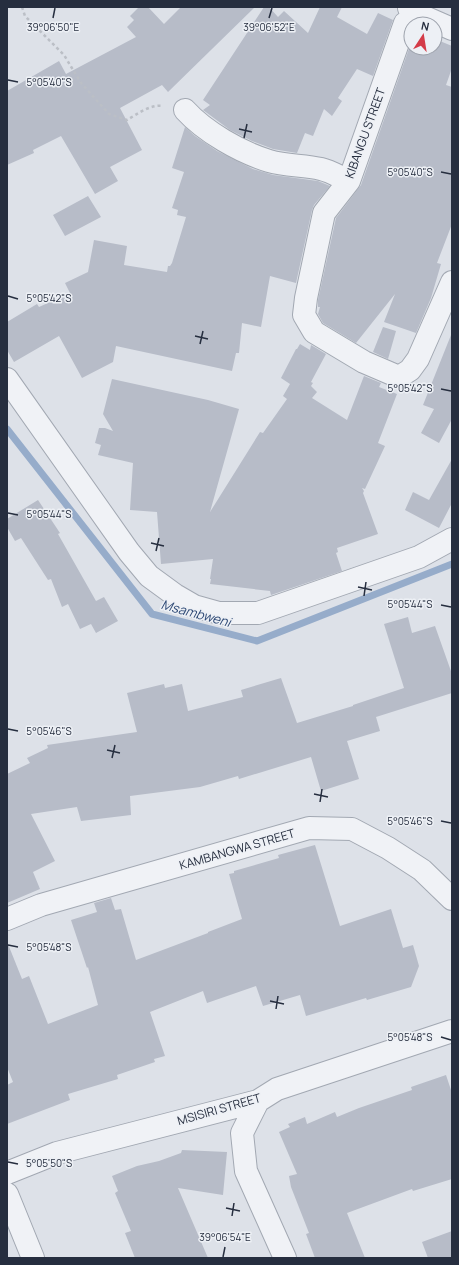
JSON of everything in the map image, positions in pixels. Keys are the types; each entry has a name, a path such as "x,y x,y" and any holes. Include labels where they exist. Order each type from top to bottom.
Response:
{"street":[{"path":"414,11 452,29"},
{"name":"KIBANGU STREET","path":"414,11 405,23 349,181 324,213 306,298 304,315 314,332 364,362 399,377 410,370 418,359 452,282"},
{"path":"185,110 195,121 238,149 269,161 322,169 349,181"},
{"path":"7,379 129,552 149,576 175,595 194,606 219,613 258,613 419,557 452,539"},
{"name":"KAMBANGWA STREET","path":"7,919 41,905 310,828 352,829 388,848 422,870 452,899"},
{"name":"MSISIRI STREET","path":"7,1173 57,1153 258,1101 277,1090 452,1031"},
{"path":"258,1101 242,1133 246,1171 285,1258"},
{"path":"7,1194 33,1258"}],"path":[{"path":"22,7 25,16 64,54 81,83 109,114 127,120 140,112 158,105 185,110"}],"building":[{"path":"139,7 148,7 164,24 181,7 255,7 168,92 162,85 120,108 142,150 110,167 118,181 95,194 61,136 33,150 34,153 7,165 7,91 59,61 66,74 136,37 127,27 134,20 130,16"},
{"path":"264,7 269,7 278,17 284,11 308,33 320,7 342,7 337,17 367,34 378,13 393,20 373,76 357,69 338,98 342,101 332,116 324,109 313,136 305,133 297,153 273,149 252,141 230,130 203,110 210,105 203,100"},
{"path":"443,42 452,46 452,68 446,85 452,87 452,224 437,263 441,264 431,298 416,333 384,322 395,294 356,343 323,323 318,314 320,307 318,307 318,300 336,218 361,185 406,56 443,56"},
{"path":"185,127 217,151 253,169 273,175 318,181 330,186 314,205 312,210 296,283 270,276 261,327 242,323 239,353 236,353 232,371 116,346 113,362 82,378 59,336 14,362 7,350 7,322 37,304 39,307 70,293 65,283 88,272 94,240 127,246 124,265 167,272 168,266 172,263 186,217 177,215 178,210 172,208 184,172 172,168"},
{"path":"88,196 101,217 65,236 53,215"},
{"path":"383,327 396,331 388,359 373,352"},
{"path":"451,335 452,419 439,443 421,433 434,409 423,405"},
{"path":"300,344 310,350 311,345 326,354 311,382 313,383 311,386 317,392 312,398 347,420 364,376 381,383 379,387 397,394 378,443 385,446 365,489 362,488 378,534 337,548 338,552 336,553 342,571 271,595 270,591 210,584 213,559 161,564 157,512 130,510 133,463 98,455 101,445 95,443 99,428 105,428 113,431 103,414 112,379 208,400 239,409 210,512 260,432 263,433 287,399 283,396 290,384 281,378"},
{"path":"452,459 452,503 439,528 405,510 413,492 429,500"},
{"path":"38,500 60,533 58,534 96,601 104,597 118,621 96,633 91,624 80,629 68,604 62,607 51,579 48,580 21,538 15,541 7,527 7,519"},
{"path":"408,617 412,633 435,626 452,674 452,693 376,717 380,731 347,741 359,779 321,791 311,757 239,779 238,776 200,787 130,796 131,815 81,821 77,807 31,814 55,861 33,872 40,889 7,903 7,774 30,763 27,758 48,748 47,745 137,732 127,693 164,684 165,688 182,684 188,711 243,697 241,690 281,678 297,723 353,706 404,688 384,624"},
{"path":"315,845 340,926 391,909 403,948 413,945 419,966 411,987 367,1000 366,998 306,1016 300,995 263,1006 256,986 207,1003 203,991 150,1012 165,1056 154,1059 155,1062 117,1075 118,1079 68,1094 70,1100 7,1124 7,1085 13,1082 7,1067 7,944 22,979 29,976 48,1024 98,1005 88,967 87,968 71,920 97,912 94,903 111,898 115,910 121,909 136,960 242,919 229,874 234,873 234,871 279,858 278,855"},
{"path":"446,1075 452,1093 452,1179 413,1191 412,1189 347,1213 365,1258 315,1258 306,1234 309,1233 291,1187 289,1176 297,1174 279,1132 290,1127 288,1124 305,1117 307,1124 335,1112 337,1117 412,1090 411,1087"},
{"path":"182,1150 227,1152 223,1195 178,1188 208,1258 135,1258 125,1233 131,1231 115,1193 118,1191 112,1176 137,1166 159,1161 181,1153"},
{"path":"452,1231 452,1258 428,1258 422,1242"}],"waterway":[{"name":"Msambweni","path":"7,429 152,614 257,641 452,564"}]}
